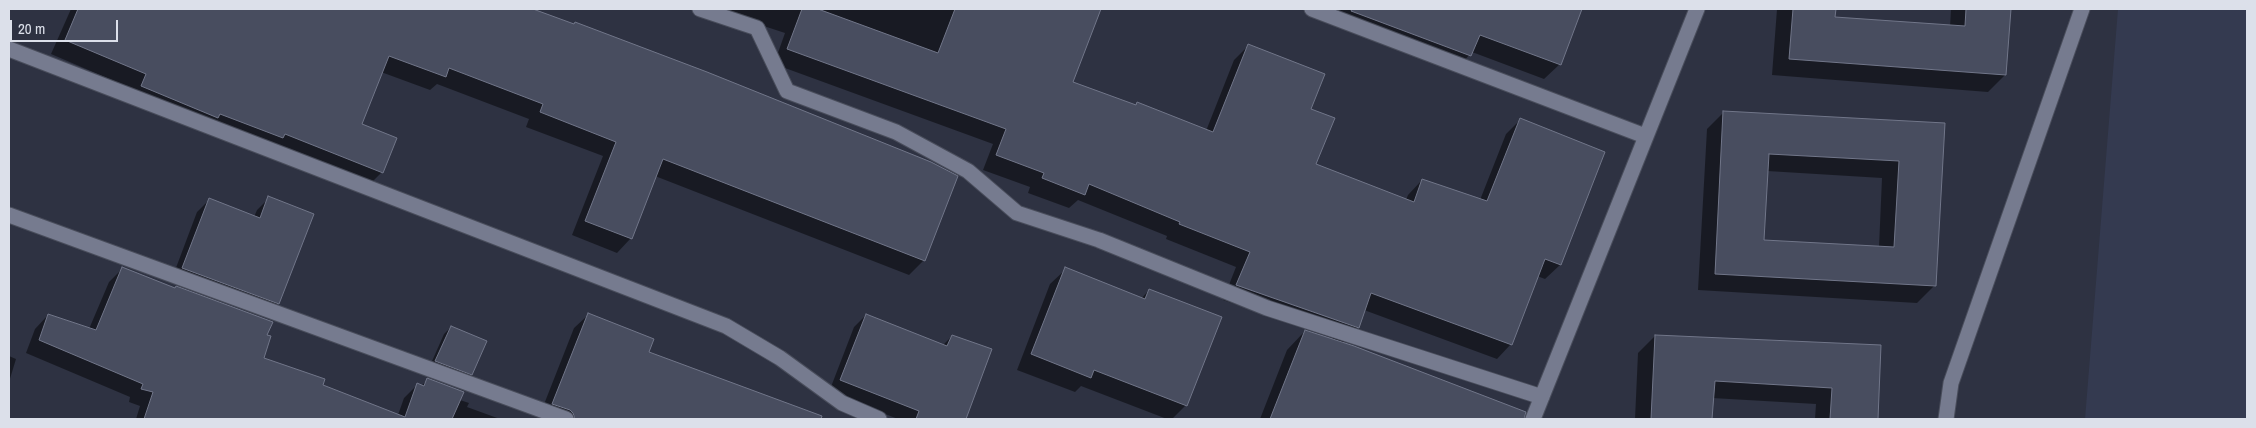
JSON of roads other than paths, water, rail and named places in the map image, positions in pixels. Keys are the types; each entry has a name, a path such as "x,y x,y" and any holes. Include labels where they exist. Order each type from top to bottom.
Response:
{"street":[{"path":"700,9 757,28 787,91 896,132 968,171 1017,213 1099,240 1267,308 1542,397"},
{"path":"1312,9 1644,136"},
{"path":"1532,419 1644,136 1697,9"},
{"path":"1946,419 1951,383 2082,9"},
{"path":"9,49 726,326 780,358 842,403 879,419"},
{"path":"9,214 566,419"}]}
